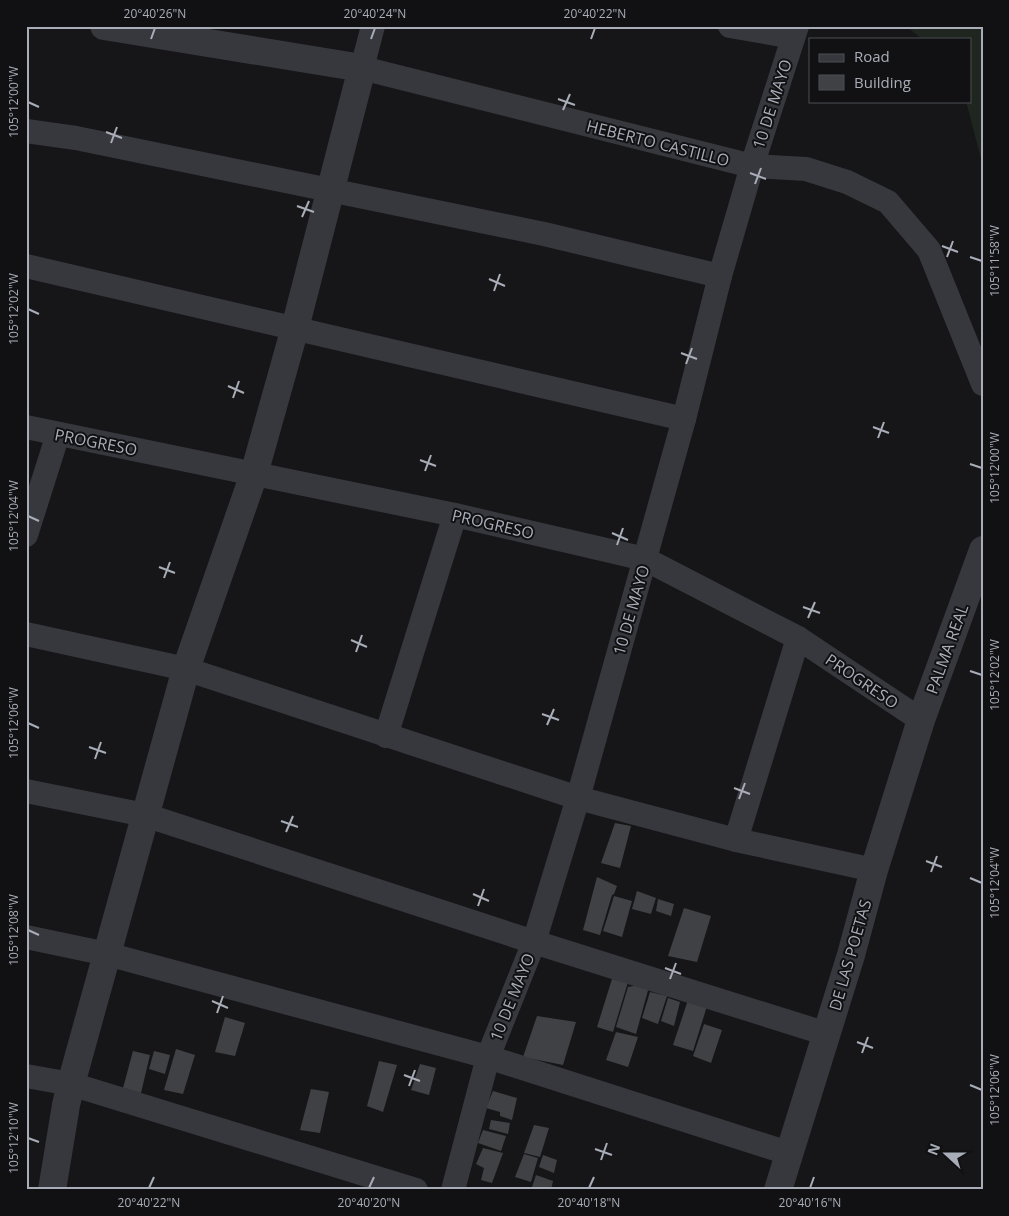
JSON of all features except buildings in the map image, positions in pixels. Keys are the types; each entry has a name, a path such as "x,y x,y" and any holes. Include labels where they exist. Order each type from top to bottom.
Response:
{"street":[{"name":"HEBERTO CASTILLO","path":"104,26 362,68 752,166 806,169 847,182 888,202 929,250 983,384"},
{"path":"52,1190 71,1084 186,669 254,474 295,328 372,26"},
{"path":"730,26 795,32"},
{"name":"10 DE MAYO","path":"453,1190 488,1057 534,942 578,798 684,419 720,276 752,166 795,32"},
{"path":"26,131 76,138 544,234 720,276"},
{"path":"26,266 684,419"},
{"name":"PROGRESO","path":"26,427 455,515 645,559 798,638 921,720"},
{"path":"26,535 58,434"},
{"path":"386,736 455,515"},
{"name":"PALMA REAL","path":"921,720 983,550"},
{"path":"26,634 186,669 578,798 736,840 874,870"},
{"path":"736,840 798,638"},
{"name":"DE LAS POETAS","path":"778,1190 921,720"},
{"path":"26,791 145,815 534,942 827,1034"},
{"path":"26,937 107,954 488,1057 788,1153"},
{"path":"26,1076 71,1084 416,1190"}],"shaded area":[{"path":"906,26 983,26 983,166 966,102 972,102 972,38 921,38"}]}
